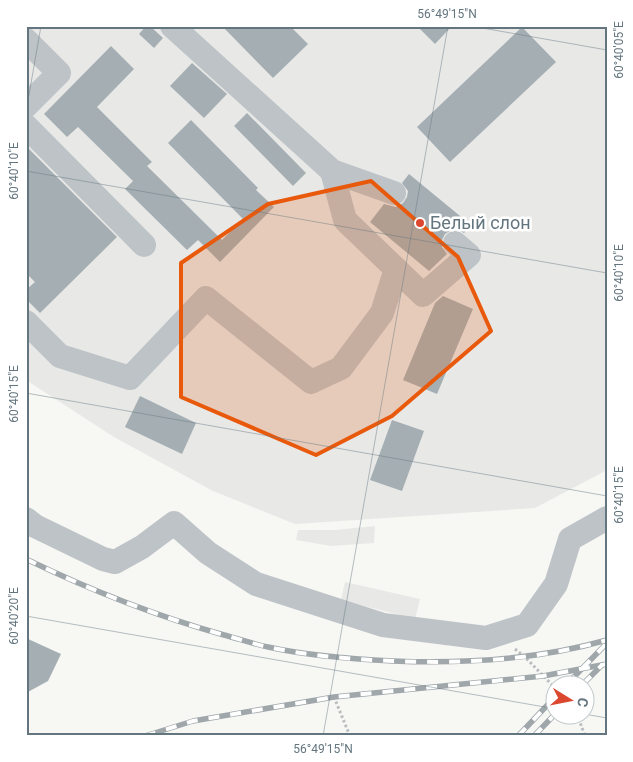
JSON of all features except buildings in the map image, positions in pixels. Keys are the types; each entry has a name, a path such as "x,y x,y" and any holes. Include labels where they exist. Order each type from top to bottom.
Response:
{"lane":[{"path":"172,26 332,171 394,193"},
{"path":"26,40 59,73 26,106"},
{"path":"26,126 144,245"},
{"path":"332,171 345,220 423,295 469,255 455,243"},
{"path":"26,322 60,356 130,378 206,298 311,382 341,368 382,313 396,269"},
{"path":"26,519 43,530 115,562 142,547 174,523 208,553 256,584 383,625 486,638 527,625 556,584 570,539 607,518"}],"path":[{"path":"486,638 507,644 525,657 546,679"},
{"path":"334,697 350,736"},
{"path":"580,724 584,736"}],"highlighted area":[{"path":"371,181 458,257 491,331 392,416 316,455 181,397 181,263 268,204"}],"shaded area":[{"path":"26,26 607,26 607,470 535,508 295,524 213,491 114,437 26,380"},
{"path":"375,526 374,543 331,546 296,540 298,530 335,530"},
{"path":"345,582 420,599 415,619 341,600"}],"railway":[{"path":"26,559 99,592 148,611 199,628 299,653 393,661 474,661 554,652 607,640"},
{"path":"577,674 607,643"},
{"path":"145,736 193,721 334,697 543,676 607,664"},
{"path":"593,674 602,665"},
{"path":"518,736 546,707"},
{"path":"534,736 546,723"}],"place":[{"name":"Белый слон","path":"420,223"}]}
